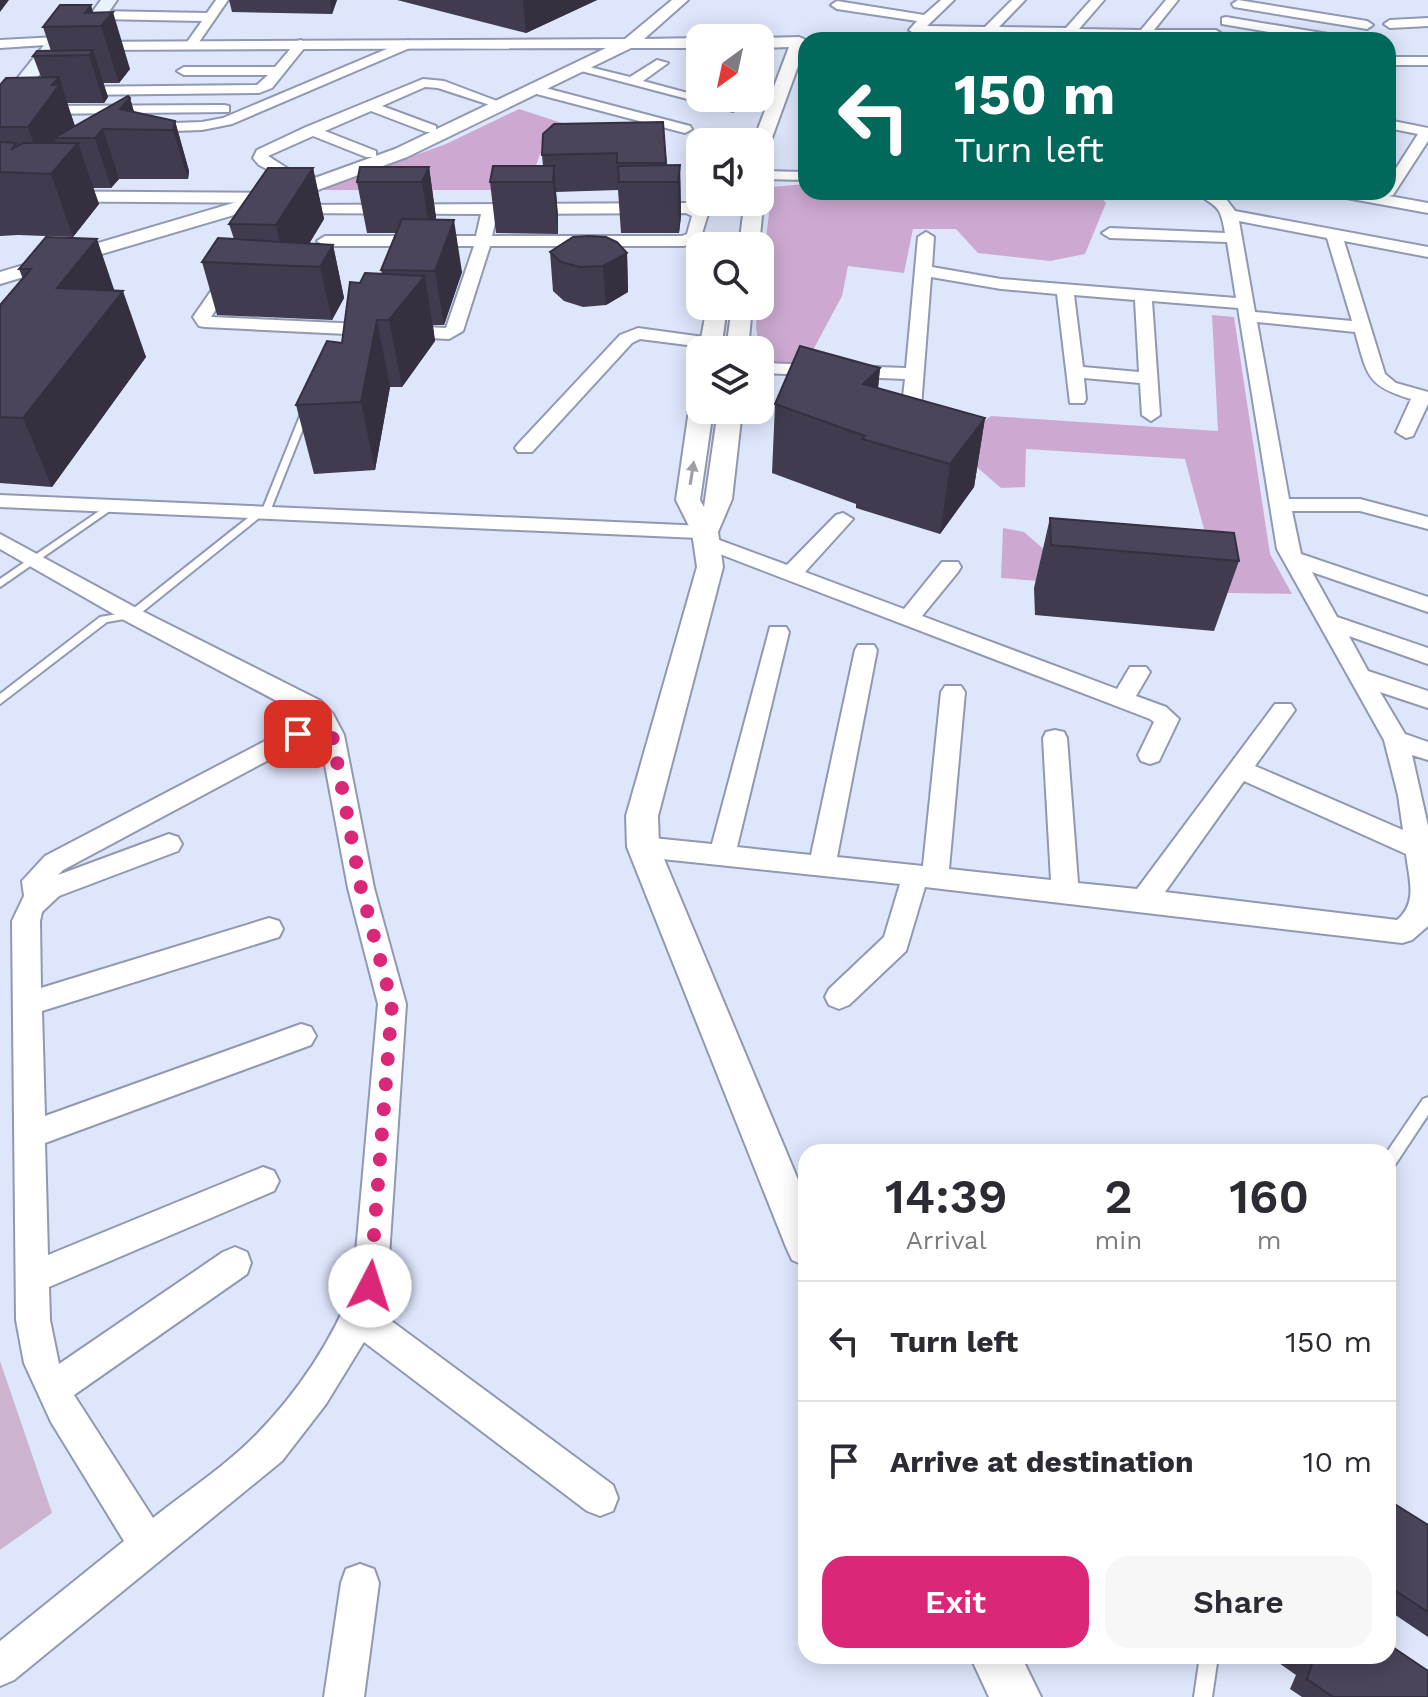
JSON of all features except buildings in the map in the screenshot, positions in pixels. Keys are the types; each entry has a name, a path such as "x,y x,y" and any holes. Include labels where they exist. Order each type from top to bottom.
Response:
{"main road":[{"path":"0,112 55,43 99,5"},
{"path":"61,68 78,45 99,5"},
{"path":"25,115 51,91"}],"street":[{"path":"163,108 222,0"},
{"path":"0,271 371,154 490,101 600,43 665,0"},
{"path":"0,278 269,206 401,153 629,43 681,0"},
{"path":"913,32 946,0"},
{"path":"989,30 1019,0"},
{"path":"1078,32 1098,0"},
{"path":"1146,32 1172,0"},
{"path":"1218,32 1239,2 1283,5 1367,25"},
{"path":"99,5 210,17"},
{"path":"837,5 927,19"},
{"path":"1226,21 1292,32"},
{"path":"1390,24 1428,22"},
{"path":"916,29 1018,32"},
{"path":"774,43 798,42"},
{"path":"0,44 686,43"},
{"path":"51,91 259,89 267,85 301,44"},
{"path":"123,128 202,126 252,110 408,44"},
{"path":"767,128 798,54"},
{"path":"1396,61 1428,61"},
{"path":"1410,61 1428,76"},
{"path":"632,82 662,63"},
{"path":"577,68 686,95"},
{"path":"184,71 279,71"},
{"path":"296,180 260,158 269,149 356,107 414,85 431,83 490,101"},
{"path":"534,89 685,129"},
{"path":"299,90 328,100"},
{"path":"682,94 686,92"},
{"path":"356,107 431,129"},
{"path":"25,115 163,108 252,110"},
{"path":"1396,118 1428,132 1396,180"},
{"path":"311,130 371,154"},
{"path":"774,175 798,176"},
{"path":"0,196 235,198 269,206 686,193"},
{"path":"1396,198 1428,208"},
{"path":"643,847 1144,900 1402,932 1424,919 1419,798 1396,740 1288,549 1232,226 1219,200"},
{"path":"342,203 321,247 354,241 610,242 690,239 695,233 700,214 689,208 452,210 371,202"},
{"path":"354,241 371,202"},
{"path":"240,260 233,283 202,317 205,322 339,330 380,325 452,333 470,264 484,242 490,209"},
{"path":"571,242 575,209"},
{"path":"610,242 613,209"},
{"path":"442,242 452,210"},
{"path":"1110,233 1232,226 1334,234 1428,252"},
{"path":"1334,234 1381,382 1424,398 1406,432"},
{"path":"909,435 926,237"},
{"path":"401,262 405,243"},
{"path":"923,271 1001,284 1143,296 1362,327"},
{"path":"1065,290 1077,399"},
{"path":"1143,296 1151,415"},
{"path":"525,448 626,339 638,333 686,342"},
{"path":"774,369 914,374"},
{"path":"1074,372 1148,378"},
{"path":"699,424 688,500 706,537 710,567 642,816 643,847 798,1227"},
{"path":"706,537 720,499 728,424"},
{"path":"0,501 264,511 706,537 791,574 1167,719 1150,755"},
{"path":"1280,505 1360,505 1427,521"},
{"path":"791,574 843,519"},
{"path":"0,540 132,615 313,707 325,720 332,735 361,888 392,1004 370,1286 360,1318 297,1413 269,1448 0,1666"},
{"path":"1293,558 1428,605"},
{"path":"907,619 950,567"},
{"path":"1330,622 1428,656"},
{"path":"722,856 778,632"},
{"path":"822,867 866,650"},
{"path":"1122,700 1138,672"},
{"path":"1360,676 1428,700"},
{"path":"839,997 896,943 925,878 953,692"},
{"path":"1144,900 1283,710"},
{"path":"38,898 35,881 54,863 325,720"},
{"path":"1055,738 1065,894"},
{"path":"1396,740 1428,751"},
{"path":"1240,769 1422,858"},
{"path":"149,1547 63,1410 41,1363 33,1320 26,921 30,907 50,889 169,844"},
{"path":"28,1004 269,929"},
{"path":"30,1135 301,1036"},
{"path":"32,1278 263,1181"},
{"path":"53,1389 235,1263"},
{"path":"360,1318 600,1498"},
{"path":"344,1697 360,1583"},
{"path":"998,1664 1016,1697"}],"lane":[{"path":"0,700 104,619 132,615 264,511 311,400"},
{"path":"0,584 111,506"},
{"path":"1396,1151 1428,1103"},
{"path":"1203,1697 1208,1664"}],"shaded area":[{"path":"519,109 627,144 540,154 528,190 320,190 446,144"},
{"path":"798,185 798,200 1103,200 1106,203 1085,254 1050,261 978,253 956,229 913,229 904,273 848,266 842,296 805,365 774,363 774,336 757,336 757,320 774,320 774,232 767,232 769,216 774,216 774,187"},
{"path":"1212,315 1234,317 1270,554 1292,594 1179,592 1001,578 1003,528 1024,532 1048,553 1210,551 1185,459 1026,449 1025,487 1001,488 972,463 968,433 991,416 1218,431"},
{"path":"0,1361 52,1513 0,1550"}],"route":[{"path":"298,734 325,720 332,735 361,888 392,1004 370,1286"}]}
